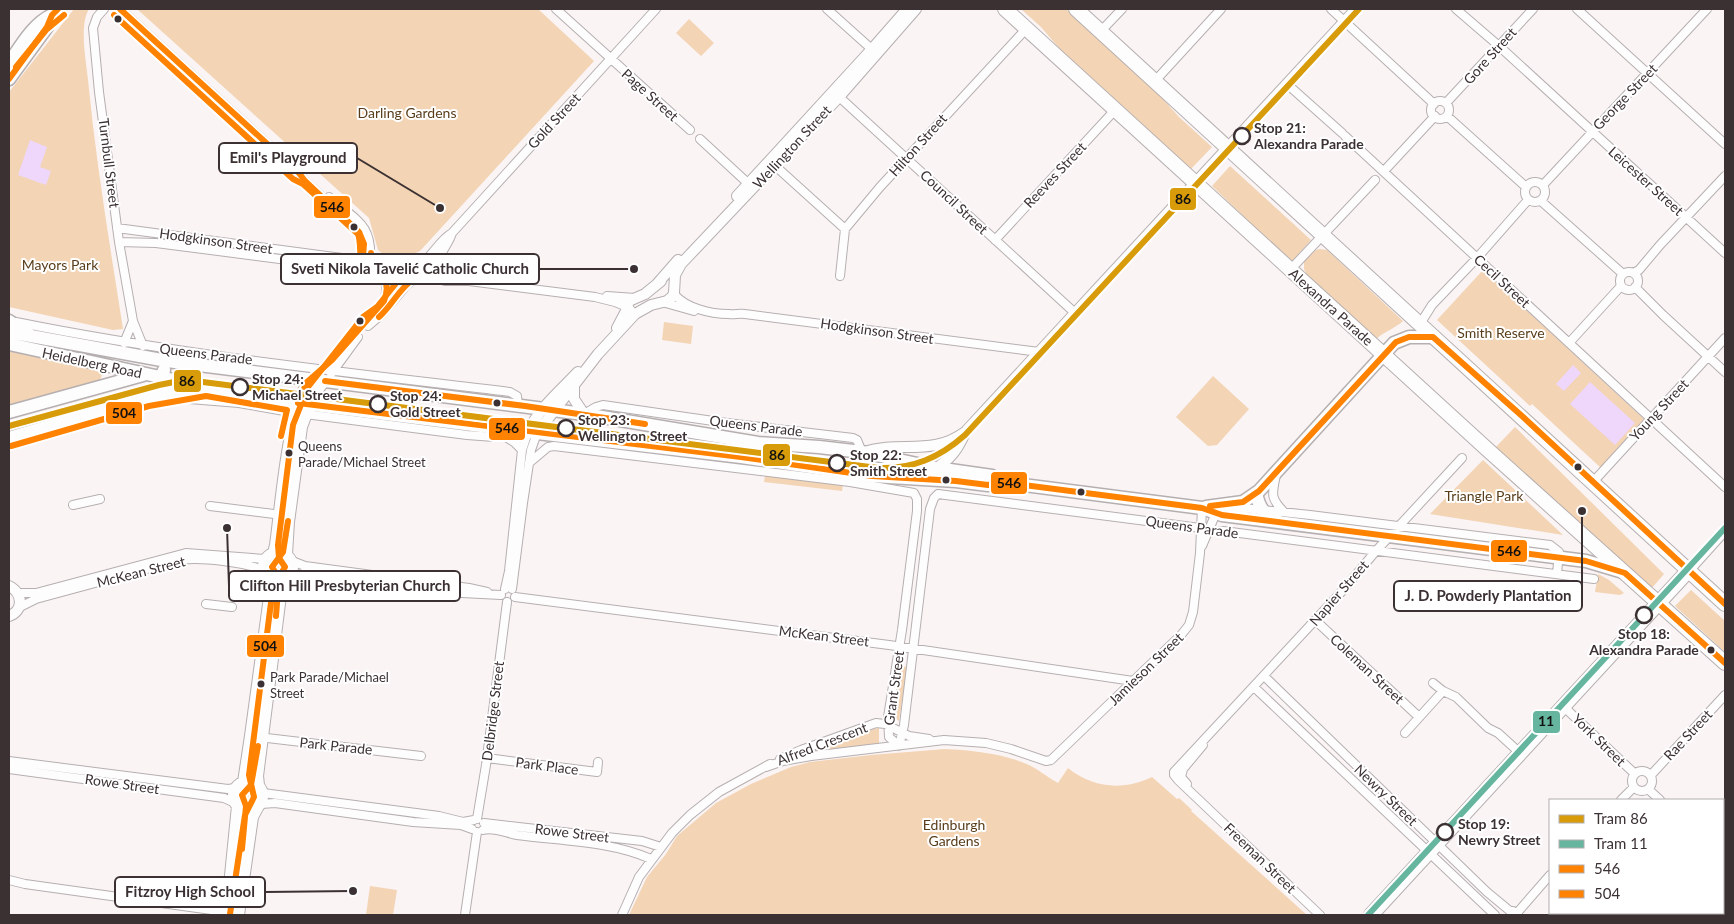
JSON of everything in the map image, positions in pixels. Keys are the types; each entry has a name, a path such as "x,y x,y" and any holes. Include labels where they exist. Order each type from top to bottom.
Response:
{"highway":[{"name":"Alexandra Parade","path":"1004,9 1725,663"},
{"path":"1076,9 1725,604"},
{"path":"1370,915 1689,570"}],"main road":[{"path":"9,63 40,23 55,12"},
{"path":"9,79 47,27 55,12"},
{"path":"9,321 33,337"},
{"name":"Heidelberg Road","path":"9,332 167,361 181,357 198,364"},
{"path":"1285,517 1269,516 1262,510 1256,493 1277,473 1394,343 1402,339 1414,337 1433,337"},
{"name":"Heidelberg Road","path":"9,344 206,387"},
{"name":"Queens Parade","path":"9,412 146,374 167,361"},
{"name":"Queens Parade","path":"9,438 109,412 147,397 156,390 167,361"},
{"path":"100,387 106,376 102,364"},
{"name":"Queens Parade","path":"198,364 259,366 311,379 324,375 584,414 724,438 862,452 936,468 992,476 1000,482"},
{"path":"147,397 206,387"},
{"name":"Queens Parade","path":"206,387 252,401 362,416 741,457 872,476 988,484 1000,482 1394,531 1586,561 1625,573"},
{"name":"Queens Parade","path":"1217,510 1243,502 1256,493"}],"street":[{"name":"Turnbull Street","path":"104,9 97,17 94,28 100,92 117,228 132,321 143,346"},
{"path":"120,9 299,173 361,234 367,261 362,270"},
{"name":"Page Street","path":"556,9 690,130"},
{"name":"Gold Street","path":"426,259 452,233 656,9"},
{"path":"827,9 875,52"},
{"name":"Wellington Street","path":"875,52 907,9"},
{"name":"Wellington Street","path":"674,291 675,276 681,264 772,163 916,9"},
{"path":"1101,32 1122,9"},
{"path":"1155,81 1221,9"},
{"path":"1331,9 1434,104"},
{"path":"862,452 880,448 939,446 967,430 1356,9"},
{"name":"Leicester Street","path":"1456,9 1725,253"},
{"name":"Gore Street","path":"1446,103 1533,9"},
{"path":"1577,9 1725,144"},
{"name":"George Street","path":"1543,185 1707,9"},
{"name":"Hilton Street","path":"845,229 906,158 1026,28"},
{"name":"Cecil Street","path":"1287,84 1344,134 1725,487"},
{"name":"Council Street","path":"836,94 1075,313"},
{"path":"1434,104 1441,101 1446,103 1449,108 1447,116"},
{"path":"1434,104 1432,112 1435,116 1440,119 1447,116"},
{"name":"Reeves Street","path":"995,240 1115,110"},
{"path":"1384,171 1435,116"},
{"path":"1447,116 1526,187"},
{"path":"700,139 751,186"},
{"path":"772,163 845,229 840,276"},
{"path":"1633,274 1725,176"},
{"path":"1290,270 1375,180"},
{"path":"1541,201 1546,193 1543,185 1534,182 1526,187 1525,194 1528,200 1533,202 1541,201 1623,274"},
{"name":"Wellington Street","path":"630,310 629,301 645,294 657,284 751,186"},
{"path":"1420,324 1432,305 1528,200"},
{"name":"Hodgkinson Street","path":"117,228 367,261 403,268"},
{"name":"Gold Street","path":"440,264 441,254 450,241 452,233"},
{"name":"Hodgkinson Street","path":"119,242 156,243 378,272 394,290 404,288"},
{"path":"226,913 236,805 233,795 239,785 250,736 269,597 267,575 269,556 276,545 285,469 303,408 316,391 324,375 384,301 387,293 386,282 390,272 415,267 426,259 434,258 450,273 469,281"},
{"path":"324,375 333,371 357,338 370,323 383,313 404,288 415,279 436,274 440,270 440,264"},
{"path":"1628,272 1633,274 1638,281 1635,287 1628,290 1622,286 1620,281 1623,274 1628,272"},
{"path":"427,276 445,281 469,281 595,297 635,298"},
{"path":"508,592 522,450 549,409 614,332 630,310 669,300 674,291 666,281 657,284"},
{"path":"1568,343 1622,286"},
{"path":"1635,287 1725,372"},
{"name":"Hodgkinson Street","path":"674,291 687,305 716,313"},
{"path":"595,297 615,302 630,310"},
{"name":"Hodgkinson Street","path":"661,302 688,310 745,314 1039,352"},
{"path":"549,409 574,386 630,310"},
{"name":"Queens Parade","path":"9,321 143,346 181,357 324,375"},
{"name":"Turnbull Street","path":"124,343 132,321"},
{"name":"Young Street","path":"1592,482 1725,338"},
{"path":"333,371 510,392 517,396 518,405"},
{"path":"9,880 25,884 239,914 253,817 260,805 261,789 258,776 282,588 293,566 290,558 290,516 302,427 304,387 311,379"},
{"path":"574,386 574,399 584,414"},
{"name":"Queens Parade","path":"109,412 177,398 252,401"},
{"path":"909,478 925,475 946,461 958,448 967,430"},
{"name":"Queens Parade","path":"504,432 522,450"},
{"path":"508,592 531,450 532,433"},
{"path":"529,463 548,447 554,446 850,482 909,491 916,495 917,506 930,508"},
{"name":"Napier Street","path":"1177,774 1181,763 1254,687 1462,458"},
{"path":"285,469 296,471"},
{"path":"1277,473 1272,495 1285,517"},
{"name":"Queens Parade","path":"936,496 941,494 969,497 1375,552 1594,579"},
{"name":"Grant Street","path":"917,506 900,646 888,725 889,738 899,746 930,508 936,496"},
{"path":"73,505 100,499"},
{"path":"210,506 290,516"},
{"name":"Jamieson Street","path":"1048,761 1054,758 1190,624 1205,529 1202,508"},
{"name":"Queens Parade","path":"1217,510 1262,510"},
{"name":"Jamieson Street","path":"1205,529 1217,510"},
{"path":"1689,570 1725,530"},
{"path":"1448,561 1451,539"},
{"path":"269,556 282,552 290,558"},
{"name":"McKean Street","path":"18,593 36,593 186,553 269,556"},
{"name":"McKean Street","path":"290,558 305,566 469,588 491,594"},
{"path":"1557,574 1559,558"},
{"name":"McKean Street","path":"20,607 36,599 180,560 197,559 240,564 257,568 267,575"},
{"path":"910,568 923,571"},
{"name":"McKean Street","path":"288,578 304,573 462,593 491,594 508,592 900,646 1133,681"},
{"path":"267,575 277,582 288,578"},
{"path":"9,586 20,597 20,607 10,618"},
{"name":"Delbridge Street","path":"465,915 507,602 512,600 508,592"},
{"path":"206,604 232,607"},
{"name":"Coleman Street","path":"1315,620 1419,718"},
{"name":"Newry Street","path":"1264,676 1433,848 1494,915"},
{"path":"1433,683 1443,691 1456,697 1488,728 1498,733 1520,753"},
{"name":"Newry Street","path":"1254,687 1433,848 1512,914"},
{"path":"1405,733 1443,691"},
{"name":"Rae Street","path":"1651,775 1725,695"},
{"name":"York Street","path":"1564,706 1635,774"},
{"name":"Alfred Crescent","path":"622,915 637,881 660,846 709,799 728,786 801,750 859,728 876,723 888,725 910,736 936,740 986,743 1048,761"},
{"name":"Park Parade","path":"250,736 421,756"},
{"name":"Alfred Crescent","path":"766,767 783,761 811,756 936,740"},
{"name":"Park Place","path":"487,758 597,772 598,762"},
{"name":"Rowe Street","path":"9,761 218,788 228,789 239,785"},
{"name":"Rowe Street","path":"9,769 224,798 236,805"},
{"path":"1644,771 1651,775 1652,782 1648,789 1640,791 1634,787 1632,780 1635,774 1644,771"},
{"name":"Freeman Street","path":"1177,774 1180,782 1320,915"},
{"path":"239,785 251,781 261,789"},
{"path":"1622,799 1634,787"},
{"name":"Rowe Street","path":"261,789 431,815 478,825 642,841 660,846"},
{"path":"1648,789 1659,799"},
{"name":"Rowe Street","path":"260,805 275,803 412,822 478,825 515,835 620,848 652,859"},
{"path":"236,805 246,811 255,810 260,805"},
{"path":"1512,914 1549,878"}],"green space":[{"name":"Mayors Park","path":"74,9 89,9 84,24 84,33 91,111 123,329 113,330 9,307 9,92"},
{"name":"Darling Gardens","path":"137,9 538,9 594,61 420,251 410,255 393,257 387,256 378,250 369,218"},
{"path":"1021,9 1066,9 1154,89 1179,117 1212,147 1191,169 1059,48 1041,27"},
{"path":"689,19 714,43 701,56 676,33"},
{"path":"1230,166 1311,240 1291,262 1212,186"},
{"path":"1316,250 1327,250 1403,321 1376,339 1308,277 1304,269 1304,261"},
{"name":"Smith Reserve","path":"1483,270 1645,420 1601,468 1532,404 1530,406 1437,320"},
{"path":"664,322 693,326 691,344 662,340"},
{"path":"9,351 93,369 101,372 102,375 99,382 9,408"},
{"path":"1213,376 1249,409 1217,445 1208,446 1176,417"},
{"path":"1515,427 1664,574 1651,589 1494,449"},
{"name":"Triangle Park","path":"1483,460 1563,535 1430,514"},
{"path":"765,476 843,484 842,491 764,482"},
{"path":"275,556 283,556 289,562 289,570 283,576 275,576 269,570 269,562"},
{"path":"1598,574 1609,580 1624,593 1620,595 1595,592"},
{"path":"271,588 279,589 260,731 254,730"},
{"path":"1691,590 1725,621 1725,652 1675,606"},
{"path":"900,666 907,667 899,721 893,717"},
{"path":"879,728 879,744 808,753 857,733"},
{"name":"Edinburgh Gardens","path":"945,749 1011,758 1031,766 1058,783 1068,768 1088,780 1108,785 1130,784 1152,777 1177,799 1179,798 1307,915 629,915 647,877 666,854 677,836 716,803 751,784 791,767 810,762"},
{"path":"248,785 256,788 259,796 256,804 248,807 240,804 237,796 240,788"},
{"path":"241,815 247,816 236,901 230,901"},
{"path":"370,886 397,890 393,915 366,915"}],"shaded area":[{"path":"30,140 47,147 40,167 51,171 46,185 18,175"},
{"path":"1573,365 1581,373 1564,391 1556,384"},
{"path":"1590,382 1635,423 1615,445 1570,404"}],"tram line":[{"name":"86","path":"9,426 159,385 179,381 195,381 878,468 914,464 935,456 965,435 1359,9"},
{"name":"11","path":"1368,915 1725,528"}],"transit line":[{"name":"546","path":"9,79 58,9"},
{"name":"546","path":"120,9 299,173 359,232 364,244 362,269 380,275 386,283 387,288 384,301 332,360 307,382 298,403 741,457 872,476 956,481 988,485 1000,482 1202,508 1222,515 1586,561 1625,573 1725,663"},
{"name":"504","path":"16,67 46,30 64,15"},
{"name":"504","path":"114,15 293,179 303,184 358,234 361,260 364,268 404,277 397,282 377,307 363,317 308,387 293,425 278,545 279,558 285,567 273,587 249,775 254,797 245,815 230,914"},
{"name":"546","path":"371,253 370,262 392,267 410,268 434,259 437,259 441,266 433,274 418,277 409,283 379,317"},
{"name":"546","path":"1210,506 1243,502 1259,491 1396,342 1409,337 1433,337 1522,416 1725,604"},
{"name":"546","path":"325,381 525,406 645,424"},
{"name":"504","path":"11,446 149,406 206,396 287,410 281,436"},
{"name":"504","path":"276,616 279,578 272,567 283,552 288,521"},
{"name":"504","path":"242,849 246,806 242,795 251,785 258,746"}],"place":[{"name":"Stop 21: Alexandra Parade","path":"1242,136"},
{"name":"Emil's Playground","path":"440,208"},
{"name":"Sveti Nikola Tavelić Catholic Church","path":"634,269"},
{"name":"Stop 24: Michael Street","path":"240,387"},
{"name":"Stop 24: Gold Street","path":"378,404"},
{"name":"Stop 23: Wellington Street","path":"566,428"},
{"name":"Queens Parade/Michael Street","path":"289,453"},
{"name":"Stop 22: Smith Street","path":"837,463"},
{"name":"J. D. Powderly Plantation","path":"1582,511"},
{"name":"Clifton Hill Presbyterian Church","path":"227,528"},
{"name":"Stop 18: Alexandra Parade","path":"1644,615"},
{"name":"Park Parade/Michael Street","path":"261,684"},
{"name":"Stop 19: Newry Street","path":"1445,832"},
{"name":"Fitzroy High School","path":"353,891"}]}
